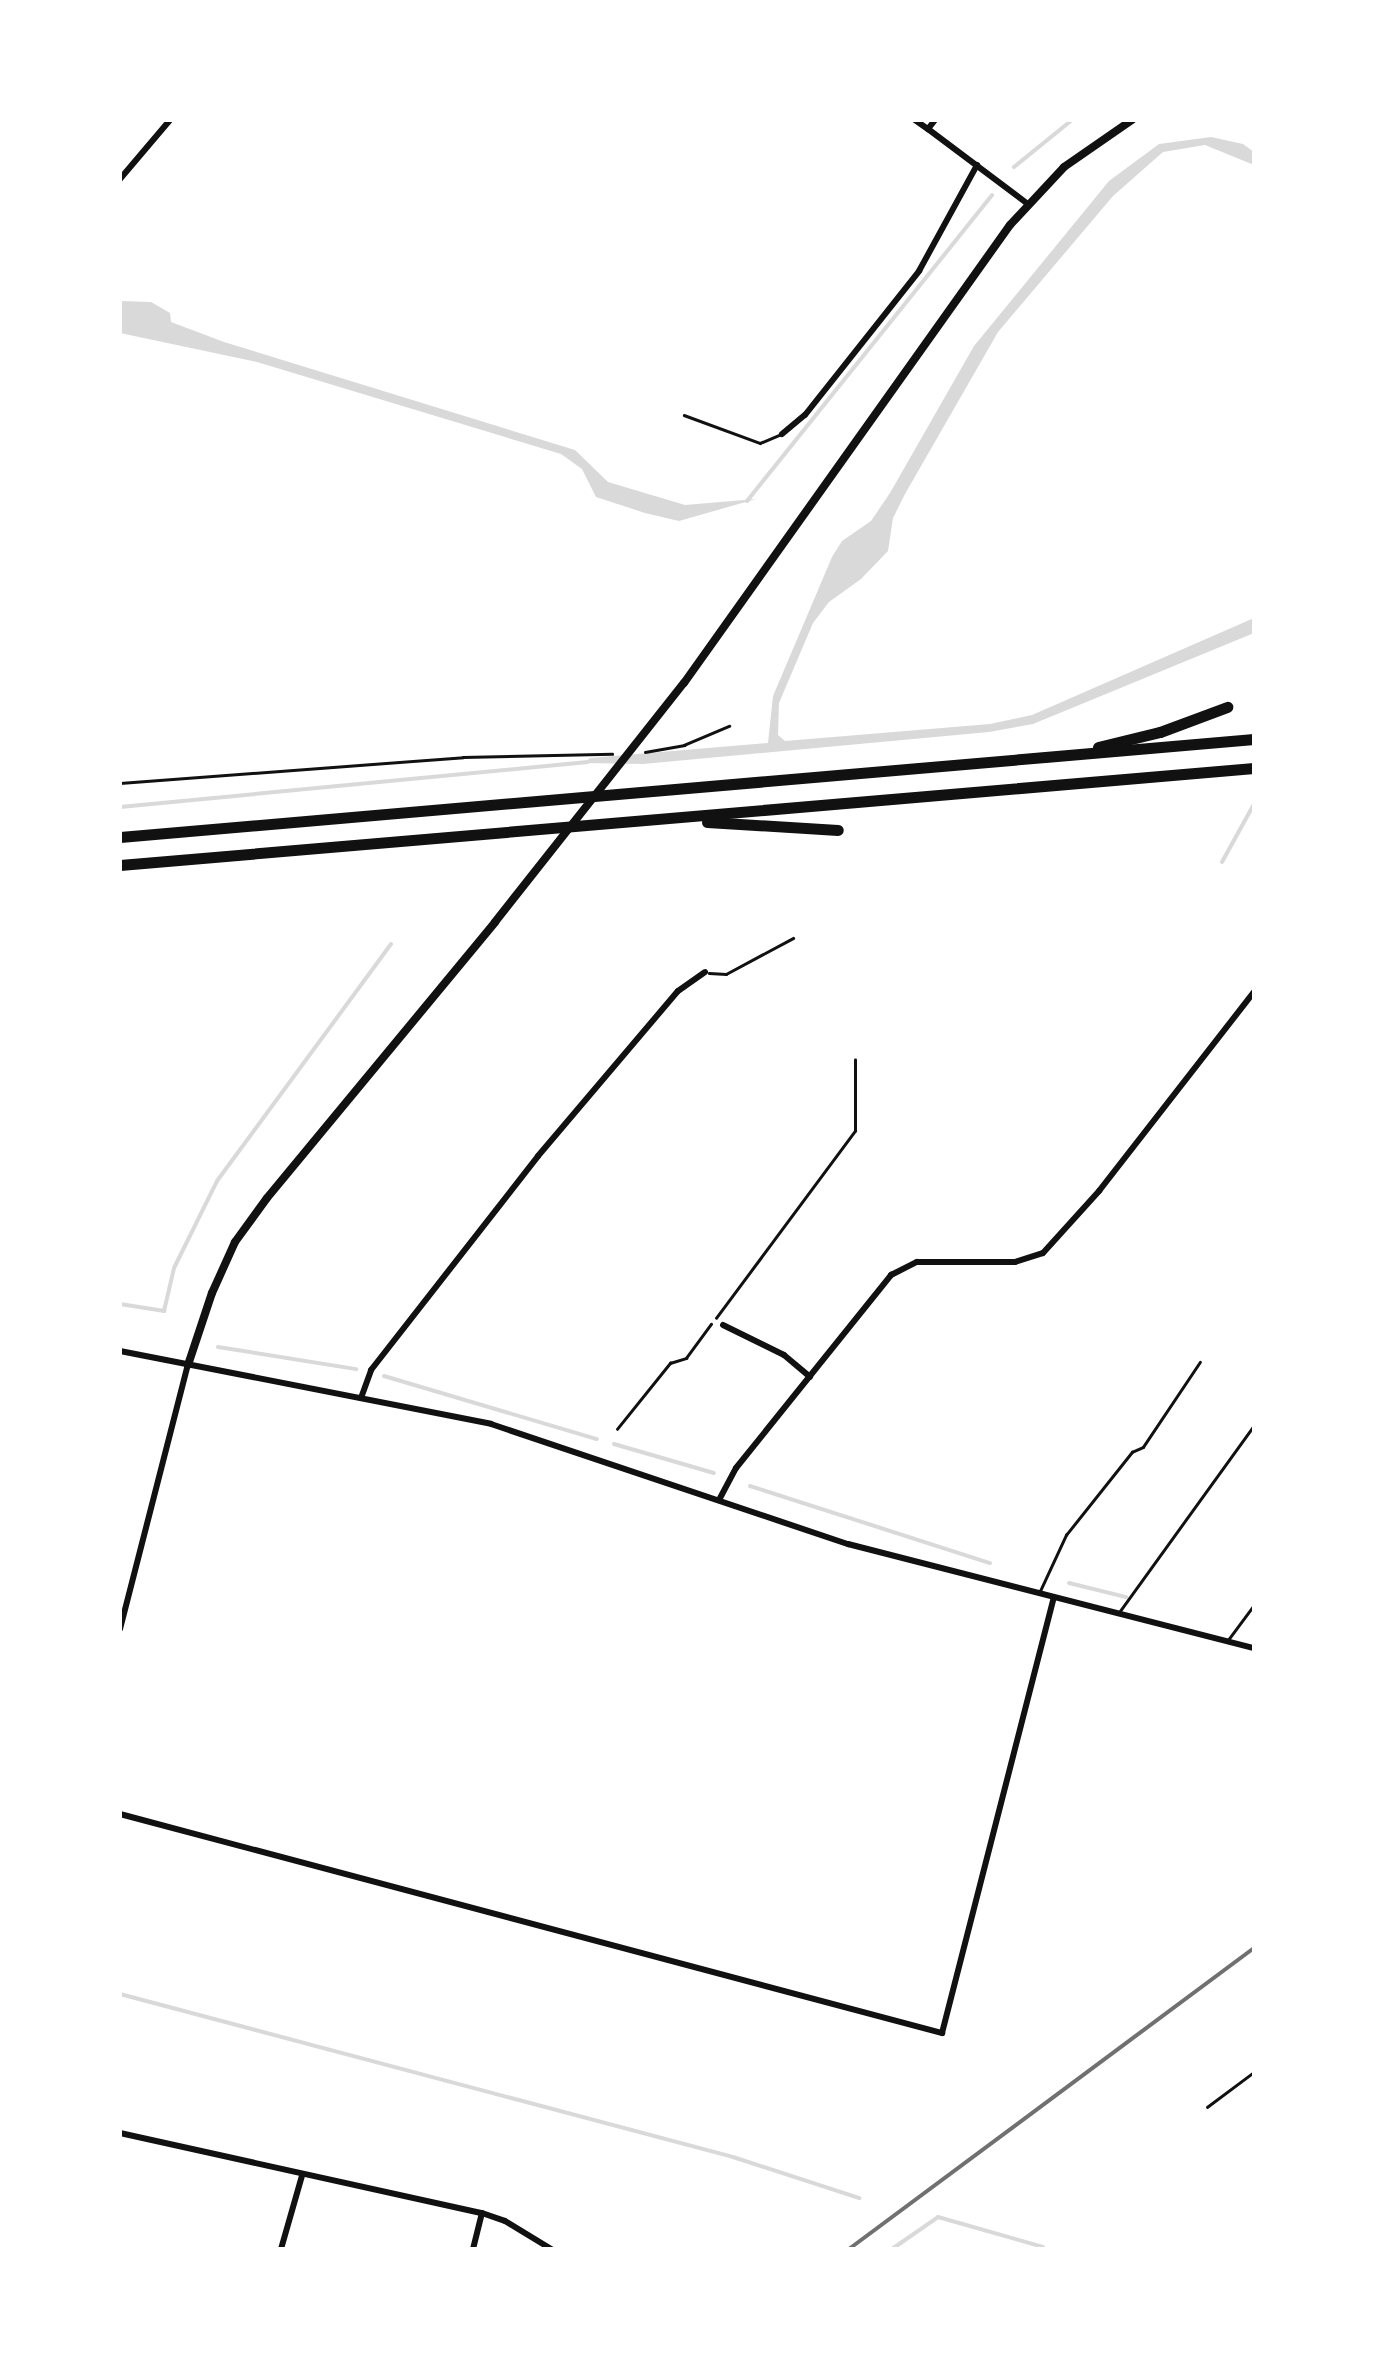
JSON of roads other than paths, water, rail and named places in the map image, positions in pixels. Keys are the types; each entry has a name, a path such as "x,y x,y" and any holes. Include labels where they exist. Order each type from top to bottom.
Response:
{"highway":[{"path":"1061,756 1160,732 1228,707"},
{"path":"120,837 1254,739"},
{"path":"120,866 1254,768"},
{"path":"632,821 778,824 838,830"}],"street":[{"path":"120,179 170,120"},
{"path":"916,120 1028,204"},
{"path":"928,129 935,120"},
{"path":"120,1629 188,1365 212,1293 235,1242 318,1134 523,888 712,646 973,274 1028,204 1064,167 1132,120"},
{"path":"782,434 805,416 919,271 976,165"},
{"path":"360,1398 371,1370 538,1156 678,991 705,972"},
{"path":"719,1500 736,1468 901,1268 917,1262 1014,1262 1043,1253 1099,1191 1254,992"},
{"path":"723,1325 784,1355 810,1377"},
{"path":"120,1351 491,1424 848,1544 1254,1648"},
{"path":"120,1814 942,2034 1054,1598"},
{"path":"120,2133 482,2213 506,2220 551,2249"},
{"path":"281,2249 302,2176"},
{"path":"473,2249 482,2213"}],"lane":[{"path":"684,415 760,444 782,434"},
{"path":"705,972 726,974 793,938"},
{"path":"1039,1593 1066,1535 1132,1452 1143,1447 1200,1362"},
{"path":"1118,1614 1254,1425"},
{"path":"1228,1640 1254,1605"},
{"path":"1207,2107 1254,2072"}],"waterway":[{"path":"1014,167 1072,120"},
{"path":"747,501 992,195"},
{"path":"120,807 588,762"},
{"path":"1222,862 1254,804"},
{"path":"120,1304 164,1311 174,1268 217,1181 391,944"},
{"path":"218,1347 356,1369"},
{"path":"384,1376 597,1439"},
{"path":"614,1444 714,1473"},
{"path":"750,1486 990,1563"},
{"path":"1069,1583 1126,1597"},
{"path":"120,1994 733,2157 859,2198"},
{"path":"892,2249 938,2217 1043,2247"}],"railway":[{"path":"849,2249 1254,1948"}]}
